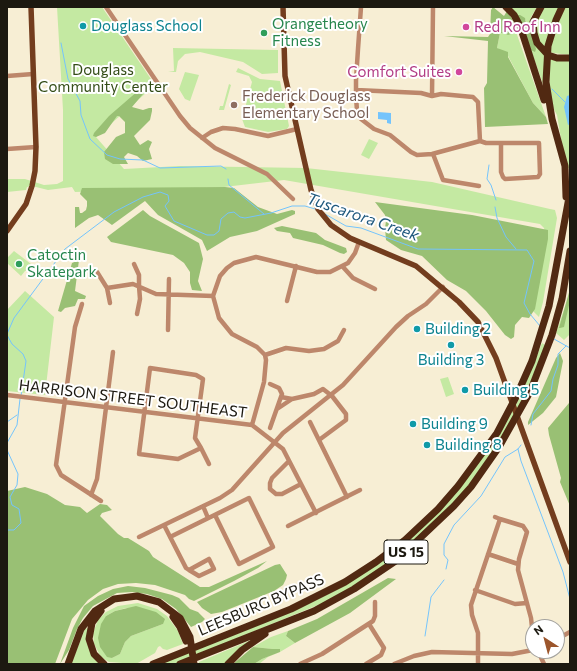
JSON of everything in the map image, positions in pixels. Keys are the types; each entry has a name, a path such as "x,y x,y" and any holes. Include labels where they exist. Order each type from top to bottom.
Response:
{"highway":[{"path":"506,7 514,15 520,26 555,131"},
{"path":"541,7 534,22 534,33 537,43 548,55 562,59 570,58"},
{"path":"562,7 550,36 546,64 547,92 566,177 566,198 562,231"},
{"name":"LEESBURG BYPASS","path":"152,664 325,594 361,572 405,540 445,501 486,450 516,397 540,340 547,314 570,192"},
{"name":"LEESBURG BYPASS","path":"180,664 328,604 364,583 397,560 454,506 481,473 507,435 530,392 555,324 570,251"},
{"path":"68,664 81,629 89,617 108,602 122,597 143,596 159,602 180,618 188,638 194,664"},
{"path":"104,664 97,658 91,647 89,639 90,626 100,612 120,600 144,600 161,607 178,623 188,638 190,664"},
{"path":"228,664 249,645 289,621"}],"main road":[{"path":"7,231 21,212 32,186 36,147 31,7"},
{"path":"283,7 284,65 297,130 318,209 331,225 345,235 416,266 443,287 466,308 484,332 570,562"}],"street":[{"path":"106,7 180,116 202,138 215,148 259,169 270,176 293,199"},
{"path":"361,7 356,90 356,107 361,119 369,126 396,139 404,147 417,155 433,154 480,141 486,143 501,143 539,143 540,174 538,177 505,179 501,172 501,143"},
{"path":"432,96 434,7"},
{"path":"7,76 33,74"},
{"path":"356,90 421,93 432,96 441,94 465,95 476,100 480,141"},
{"path":"202,138 211,132 223,128 235,128 268,136 297,130"},
{"path":"7,148 36,147"},
{"path":"433,154 443,180 478,186"},
{"path":"252,425 266,371 265,355 253,344 232,334 226,329 219,318 213,296 215,286 224,272 231,265 242,259 260,257 324,272 343,267 351,259 359,242"},
{"path":"134,264 139,275 140,299 137,314"},
{"path":"288,301 296,266"},
{"path":"343,267 353,278 375,289"},
{"path":"97,272 107,288 110,303"},
{"path":"168,330 169,279"},
{"path":"107,288 125,284 139,286 156,294 213,296"},
{"path":"139,537 220,498 237,485 292,425 332,396 351,378 396,327 408,316 426,304 443,287"},
{"path":"82,304 75,327 64,402 57,469 63,477 101,502"},
{"path":"265,355 286,348 308,351 324,349 338,342 344,330"},
{"path":"90,495 97,479 113,352"},
{"path":"201,448 178,459 139,454 150,368 196,374 202,377 203,385 195,438 201,448 209,464"},
{"path":"270,384 279,388 281,393 270,428"},
{"path":"277,409 292,399 314,394 323,389 332,396 346,414 346,420 319,440"},
{"name":"HARRISON STREET SOUTHEAST","path":"7,395 252,425 283,449 316,513"},
{"path":"281,397 292,399"},
{"path":"310,422 347,497"},
{"path":"289,461 272,478 270,489 276,494 282,494 301,484"},
{"path":"288,526 360,490"},
{"path":"170,537 249,498 273,546 239,564 215,515"},
{"path":"203,506 208,518"},
{"path":"494,517 523,526 526,530 527,535 518,564 519,576 531,619"},
{"path":"478,664 478,633 471,610 475,590 500,519"},
{"path":"164,525 186,568 189,570 199,576 214,568 210,559 189,570"},
{"path":"488,554 518,564"},
{"path":"475,590 515,604 527,603"},
{"path":"300,664 313,659 369,624 375,616 375,602"},
{"path":"366,664 381,655 384,648 369,624"},
{"path":"394,664 414,656 432,652 512,654 525,652"},
{"path":"309,664 313,659"}],"green space":[{"name":"Douglass Community Center","path":"57,7 102,7 155,85 96,137 124,169 180,166 306,168 432,182 555,210 557,218 543,302 539,317 529,307 545,232 544,228 540,224 284,180 224,187 75,192 72,187 48,190 32,186 27,187 26,190 7,192 7,179 25,179 44,185 57,184 63,181 63,110"},
{"path":"493,7 504,16 507,11 516,25 514,33 508,35 500,33 497,48 508,52 508,57 533,103 546,117 548,124 485,127 484,88 487,83 488,41 444,36 488,37 490,34 491,10"},
{"path":"511,7 537,7 531,17 529,29 527,28 526,20 517,15"},
{"path":"544,7 570,7 570,55 553,53 545,49 538,39 535,25"},
{"path":"517,15 525,18 527,28 530,30 536,49 535,52 531,50"},
{"path":"515,29 546,117 533,103 507,54 497,48 500,33 514,33"},
{"path":"534,43 544,54 544,87 531,50"},
{"path":"173,48 278,50 278,73 262,74 243,62 200,52 185,54 178,61 176,72 168,72 174,71"},
{"path":"549,58 570,60 570,168 566,168 557,115 550,102"},
{"path":"238,68 260,79 280,81 289,126 287,129 268,132 245,127 242,119 252,82 249,76 236,72"},
{"path":"185,72 199,75 190,101 185,99 179,89"},
{"path":"229,84 231,85 224,110 219,110 220,106 223,106"},
{"path":"139,90 143,94 132,107 143,110 152,108 152,111 150,120 134,136 140,145 148,140 152,142 149,149 152,159 143,161 137,156 128,153 124,157 128,164 113,164 105,159 104,152 116,137 125,133 125,122 117,116 105,133 96,137 93,136 94,133 109,116"},
{"path":"369,139 378,143 369,159 361,155"},
{"path":"82,188 234,188 258,207 277,214 292,210 295,211 295,214 257,231 230,237 207,251 202,240 158,215 145,201 112,225 98,215 89,218 75,228 75,207 79,207 80,213 82,213 86,210 87,206 87,201 80,194"},
{"path":"375,202 472,215 548,230 548,239 535,309 529,318 522,317 515,325 514,337 511,339 505,335 486,311 466,291 447,280 422,256 401,250 386,240 385,215"},
{"path":"143,210 150,216 199,243 203,259 198,281 202,291 192,290 190,283 190,272 184,263 173,255 111,242 107,237"},
{"path":"282,226 316,233 325,240 346,248 347,252 344,254 340,253 323,245 293,238 290,233 277,231 274,228"},
{"name":"Catoctin Skatepark","path":"14,251 31,264 32,269 25,271 21,276 7,263 7,258"},
{"path":"79,260 75,291 86,296 85,299 78,299 75,306 65,308 61,312 58,311 72,263"},
{"path":"570,289 570,301 564,327 559,328"},
{"path":"25,291 54,317 45,395 7,391 7,310"},
{"path":"570,292 570,334 564,340 556,333"},
{"path":"542,343 545,345 526,393 500,441 464,491 412,544 380,569 330,600 175,664 160,664 289,613 344,586 414,534 505,425 522,393"},
{"path":"560,353 563,361 556,397 543,413 528,425 556,358"},
{"path":"448,377 454,394 446,397 440,379"},
{"path":"570,388 570,506 560,482 561,478 548,428 569,403"},
{"path":"25,487 47,494 65,505 80,507 87,513 100,504 107,505 112,510 102,513 100,516 118,534 124,538 128,538 149,551 153,557 200,587 209,587 267,561 258,568 194,601 185,595 155,585 136,583 118,584 103,589 88,600 72,619 55,664 7,664 7,491"},
{"path":"280,564 287,575 283,585 274,591 222,612 211,614 202,608 197,602 275,565"},
{"path":"388,578 396,579 350,613 295,643 286,636 288,631 317,619"},
{"path":"128,586 145,588 179,598 190,609 198,612 205,619 191,627 176,609 162,599 147,594 132,592 117,593 93,606 83,618 69,650 60,664 73,628 84,606 98,596 113,589"},
{"path":"138,603 157,609 167,616 178,631 183,644 167,650 160,646 155,653 136,664 109,662 101,657 94,644 93,633 98,620 106,612 118,606","holes":["126,608 163,624 131,636 125,642 120,654 112,658 106,616 115,611"]},
{"path":"136,606 156,612 165,619 163,624 131,636 125,642 120,654 112,658 107,657 100,647 98,638 101,624 106,616 115,611"},
{"path":"88,628 100,664 71,664 85,629"},
{"path":"288,631 286,636 295,643 280,652 273,649 253,647 271,637"},
{"path":"251,640 224,664 199,664 199,662"},
{"path":"253,647 280,649 280,652 254,664 233,664"},
{"path":"280,652 268,657 259,664 254,664 262,659"}],"water":[{"path":"570,95 570,124 568,125 564,107 567,96"},
{"path":"378,112 391,113 391,124 387,123 387,120 378,119"}],"waterway":[{"path":"61,43 68,79 80,101 81,115 90,139 107,155 120,159 143,160 160,168 221,166 226,169"},
{"path":"552,89 565,102"},
{"path":"489,165 487,179 491,185 496,200"},
{"path":"228,179 229,185 264,214"},
{"name":"Tuscarora Creek","path":"7,334 14,318 65,249 114,212 143,197 160,192 168,195 169,201 165,206 174,221 207,235 214,235 219,231 221,219 228,213 234,212 240,217 245,218 271,213 292,206 305,206 315,209"},
{"path":"495,207 497,218 506,237 516,249"},
{"name":"Tuscarora Creek","path":"325,214 346,226 361,228 418,249 527,250 534,261 524,303 530,314 540,326"},
{"name":"Tuscarora Creek","path":"7,335 12,344 23,354 26,361 21,396"},
{"name":"Tuscarora Creek","path":"554,339 570,348"},
{"path":"531,425 533,414 551,391 558,365 558,354 566,346"},
{"name":"Tuscarora Creek","path":"7,443 17,425 20,399"},
{"path":"7,422 17,415"},
{"path":"446,569 448,560 444,555 444,544 454,525 481,496 505,457 518,449 521,445"},
{"path":"518,449 521,461 563,572 570,599"},
{"name":"Tuscarora Creek","path":"7,450 18,474 17,485 10,497 12,505 19,509 21,523 14,530 7,530"},
{"path":"425,636 431,597 444,580"}],"place":[{"name":"Douglass School","path":"83,26"},
{"name":"Red Roof Inn","path":"466,27"},
{"name":"Orangetheory Fitness","path":"264,33"},
{"name":"Comfort Suites","path":"459,72"},
{"name":"Frederick Douglass Elementary School","path":"234,105"},
{"name":"Catoctin Skatepark","path":"19,264"},
{"name":"Building 2","path":"417,329"},
{"name":"Building 3","path":"451,345"},
{"name":"Building 5","path":"465,390"},
{"name":"Building 9","path":"413,424"},
{"name":"Building 8","path":"427,445"}]}
